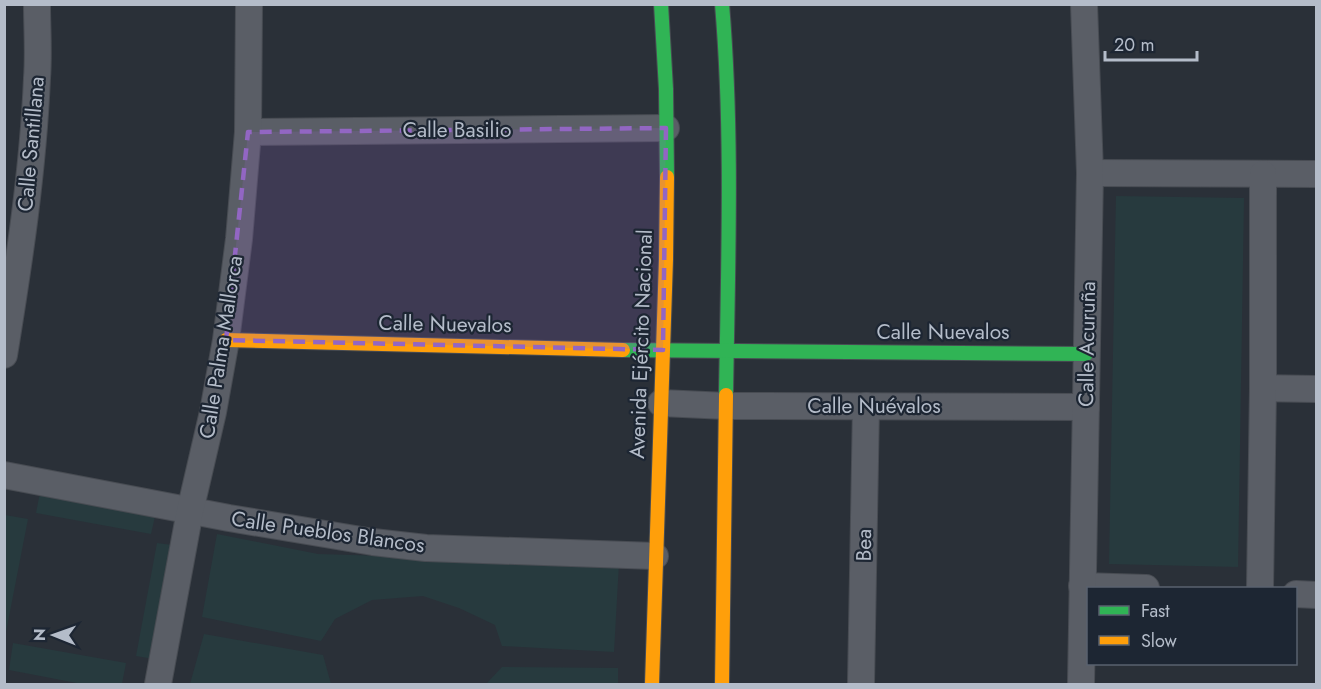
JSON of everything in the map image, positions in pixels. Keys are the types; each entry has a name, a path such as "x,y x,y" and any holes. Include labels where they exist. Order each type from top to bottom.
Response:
{"street":[{"name":"Calle Santillana","path":"4,355 25,220 33,137 38,75 37,4"},
{"name":"Calle Palma Mallorca","path":"158,684 190,511 213,412 226,340 239,239 248,132 249,4"},
{"name":"Avenida Ejército Nacional","path":"651,684 668,179 661,4"},
{"path":"722,4 728,73 730,155 723,684"},
{"name":"Calle Acuruña","path":"1081,684 1090,173 1084,4"},
{"name":"Calle Basilio","path":"248,132 666,128"},
{"path":"1090,173 1317,174"},
{"path":"1260,587 1263,174"},
{"name":"Calle Nuevalos","path":"226,340 663,350"},
{"path":"663,350 727,352"},
{"name":"Calle Nuevalos","path":"727,352 1086,354"},
{"path":"1263,388 1317,389"},
{"name":"Calle Nuévalos","path":"661,403 727,406 1086,407"},
{"name":"Bea","path":"861,684 866,406"},
{"name":"Calle Pueblos Blancos","path":"4,475 190,511 373,542 614,556 655,556"},
{"path":"1082,586 1114,587"},
{"path":"1297,594 1317,595"}],"highlighted area":[{"path":"666,128 663,350 226,340 248,132"}],"green space":[{"path":"1116,196 1244,198 1238,567 1109,564"},
{"path":"43,477 159,499 151,534 36,513"},
{"path":"5,515 28,519 6,632 4,632"},
{"path":"217,534 318,554 619,563 614,652 502,646 495,625 459,608 423,596 372,600 335,619 321,641 202,617"},
{"path":"157,543 195,548 172,662 136,656"},
{"path":"204,634 323,655 331,684 190,684"},
{"path":"13,643 126,663 122,684 82,684 9,670"},
{"path":"502,667 618,668 618,684 486,684"}],"traffic: fast":[{"path":"661,4 666,89 667,177"},
{"path":"722,4 729,150 726,395"},
{"path":"623,350 1086,354"}],"traffic: slow":[{"path":"652,684 667,177"},
{"path":"226,340 623,350"},
{"path":"722,684 726,395"}]}
